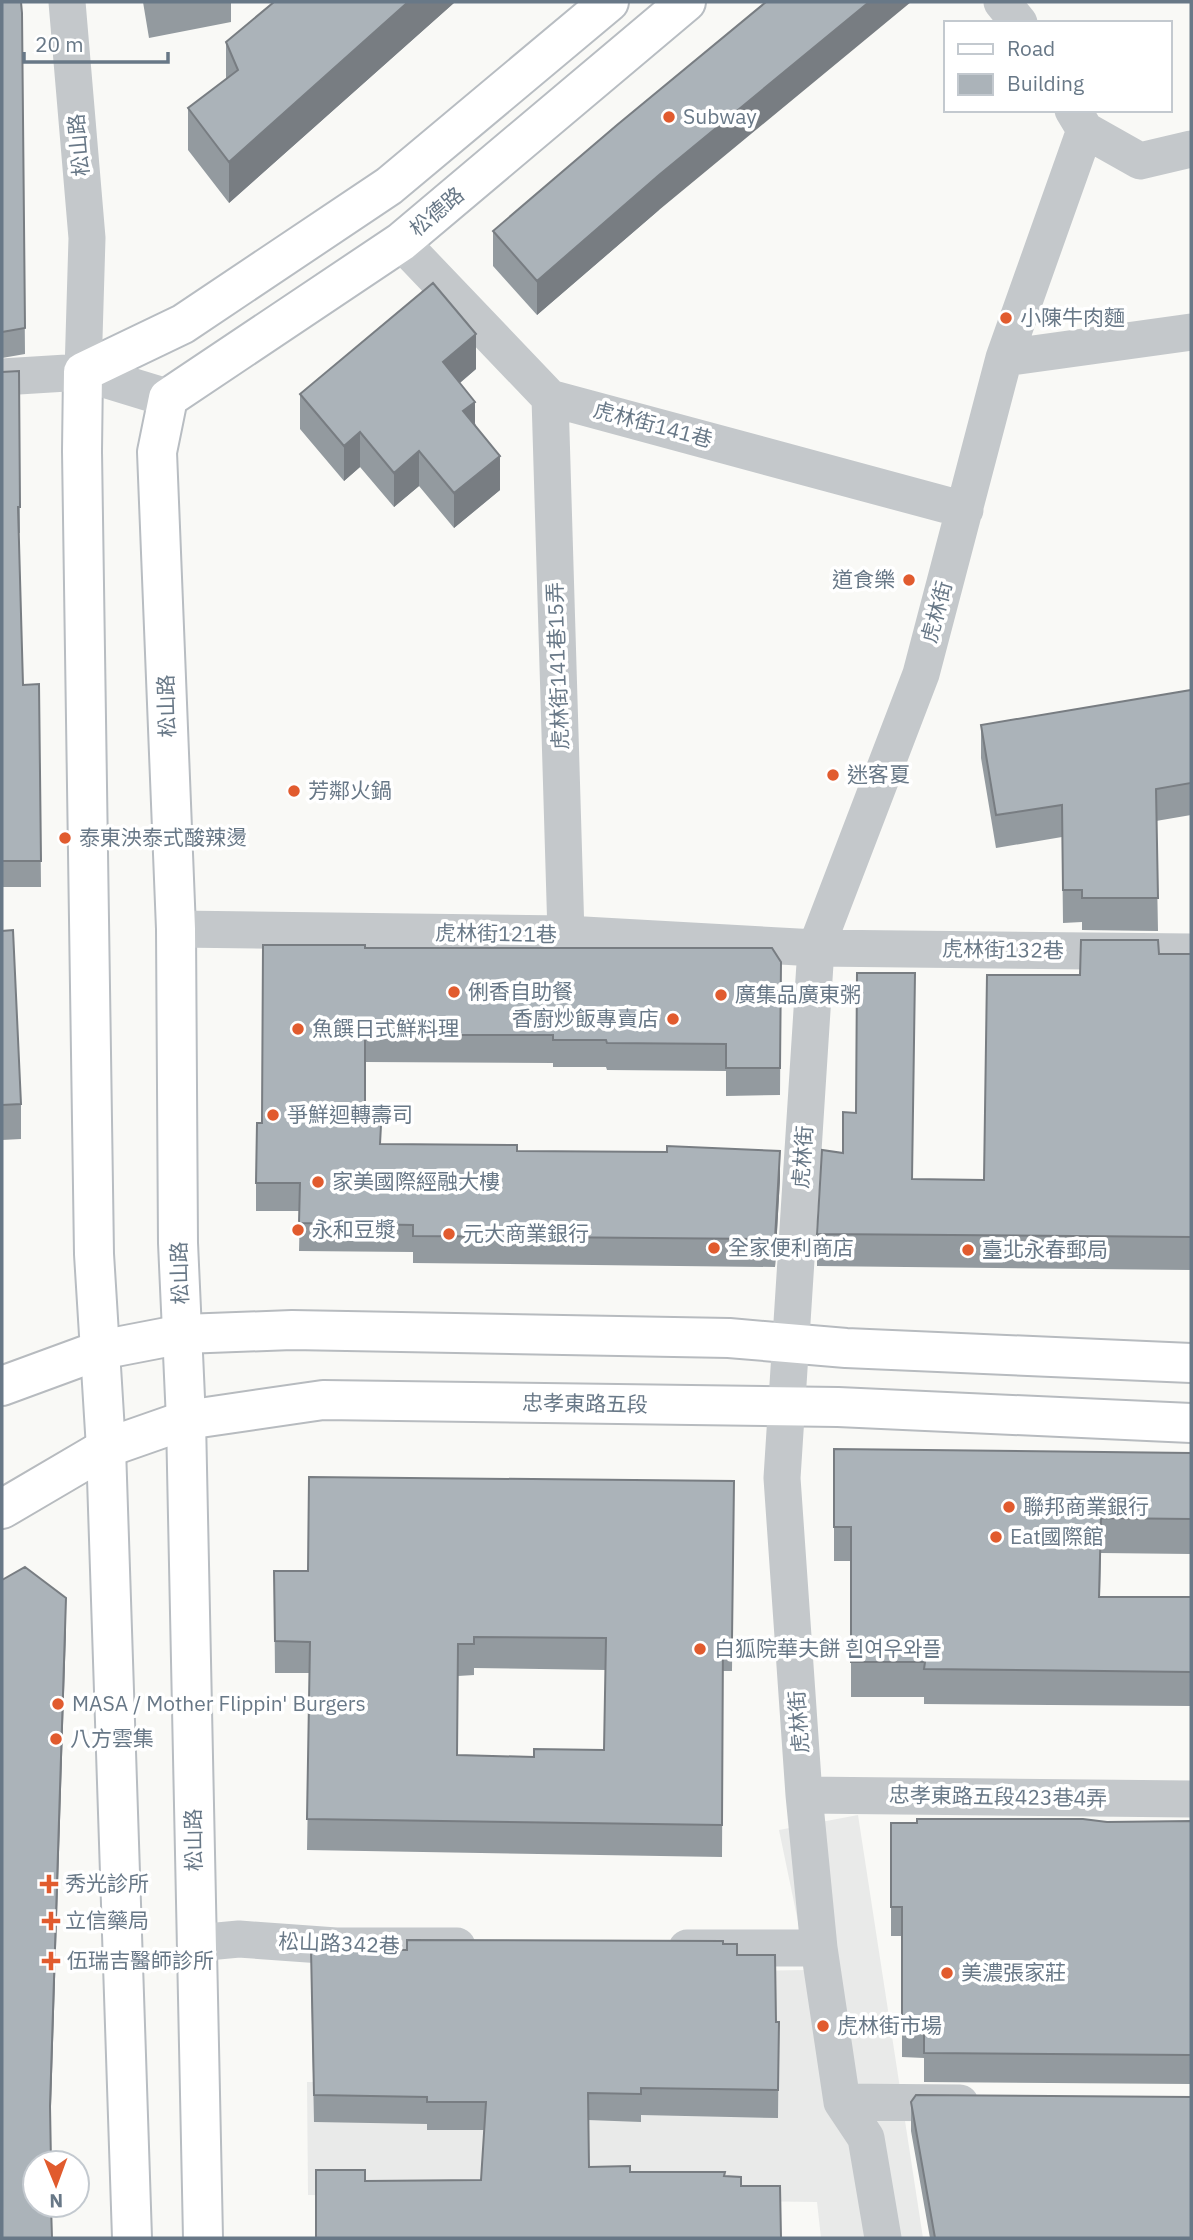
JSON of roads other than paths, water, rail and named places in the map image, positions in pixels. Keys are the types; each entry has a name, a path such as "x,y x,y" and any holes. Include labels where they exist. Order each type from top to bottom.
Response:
{"main road":[{"path":"83,372 183,324 389,186 609,2"},
{"name":"松德路","path":"168,398 401,242 687,2"},
{"name":"松山路","path":"83,372 94,1226 106,1448 132,2238"},
{"name":"松山路","path":"168,398 157,452 176,929 178,1242 186,1420 203,2238"},
{"path":"2,1386 100,1350 183,1334 292,1330 729,1338 791,1341 846,1348 1191,1363"},
{"name":"忠孝東路五段","path":"2,1509 106,1448 186,1420 323,1400 838,1407 1191,1423"}],"street":[{"name":"松山路","path":"67,2 87,238 83,372"},
{"path":"1002,2 1017,21"},
{"path":"1079,120 1140,161 1191,149"},
{"name":"虎林街","path":"883,2238 866,2138 842,2102 818,1948 804,1795 782,1478 816,948 921,674 1004,358 1079,120"},
{"path":"401,242 550,397"},
{"path":"1004,358 1191,332"},
{"path":"2,377 83,372 168,398"},
{"name":"虎林街141巷","path":"550,397 965,510"},
{"name":"虎林街141巷15弄","path":"550,397 566,934"},
{"name":"虎林街121巷","path":"176,929 566,934 816,948"},
{"name":"虎林街132巷","path":"816,948 1191,952"},
{"name":"忠孝東路五段423巷4弄","path":"804,1795 1191,1799"},
{"name":"松山路342巷","path":"197,1942 239,1939 336,1946 486,1947"},
{"path":"650,1948 818,1948"},
{"path":"842,2102 996,2103"}],"place":[{"name":"Subway","path":"669,117"},
{"name":"小陳牛肉麵","path":"1006,318"},
{"name":"道食樂","path":"909,580"},
{"name":"迷客夏","path":"833,775"},
{"name":"芳鄰火鍋","path":"294,791"},
{"name":"泰東泱泰式酸辣燙","path":"65,838"},
{"name":"俐香自助餐","path":"454,992"},
{"name":"廣集品廣東粥","path":"721,995"},
{"name":"香廚炒飯專賣店","path":"673,1019"},
{"name":"魚饌日式鮮料理","path":"298,1029"},
{"name":"爭鮮迴轉壽司","path":"273,1115"},
{"name":"家美國際經融大樓","path":"318,1182"},
{"name":"永和豆漿","path":"298,1230"},
{"name":"元大商業銀行","path":"449,1234"},
{"name":"全家便利商店","path":"714,1248"},
{"name":"臺北永春郵局","path":"968,1250"},
{"name":"聯邦商業銀行","path":"1009,1507"},
{"name":"Eat國際館","path":"996,1537"},
{"name":"白狐院華夫餅 흰여우와플","path":"700,1649"},
{"name":"MASA / Mother Flippin' Burgers","path":"58,1704"},
{"name":"八方雲集","path":"56,1739"},
{"name":"秀光診所","path":"49,1884"},
{"name":"立信藥局","path":"51,1921"},
{"name":"伍瑞吉醫師診所","path":"51,1961"},
{"name":"美濃張家莊","path":"947,1973"},
{"name":"虎林街市場","path":"823,2026"}]}
